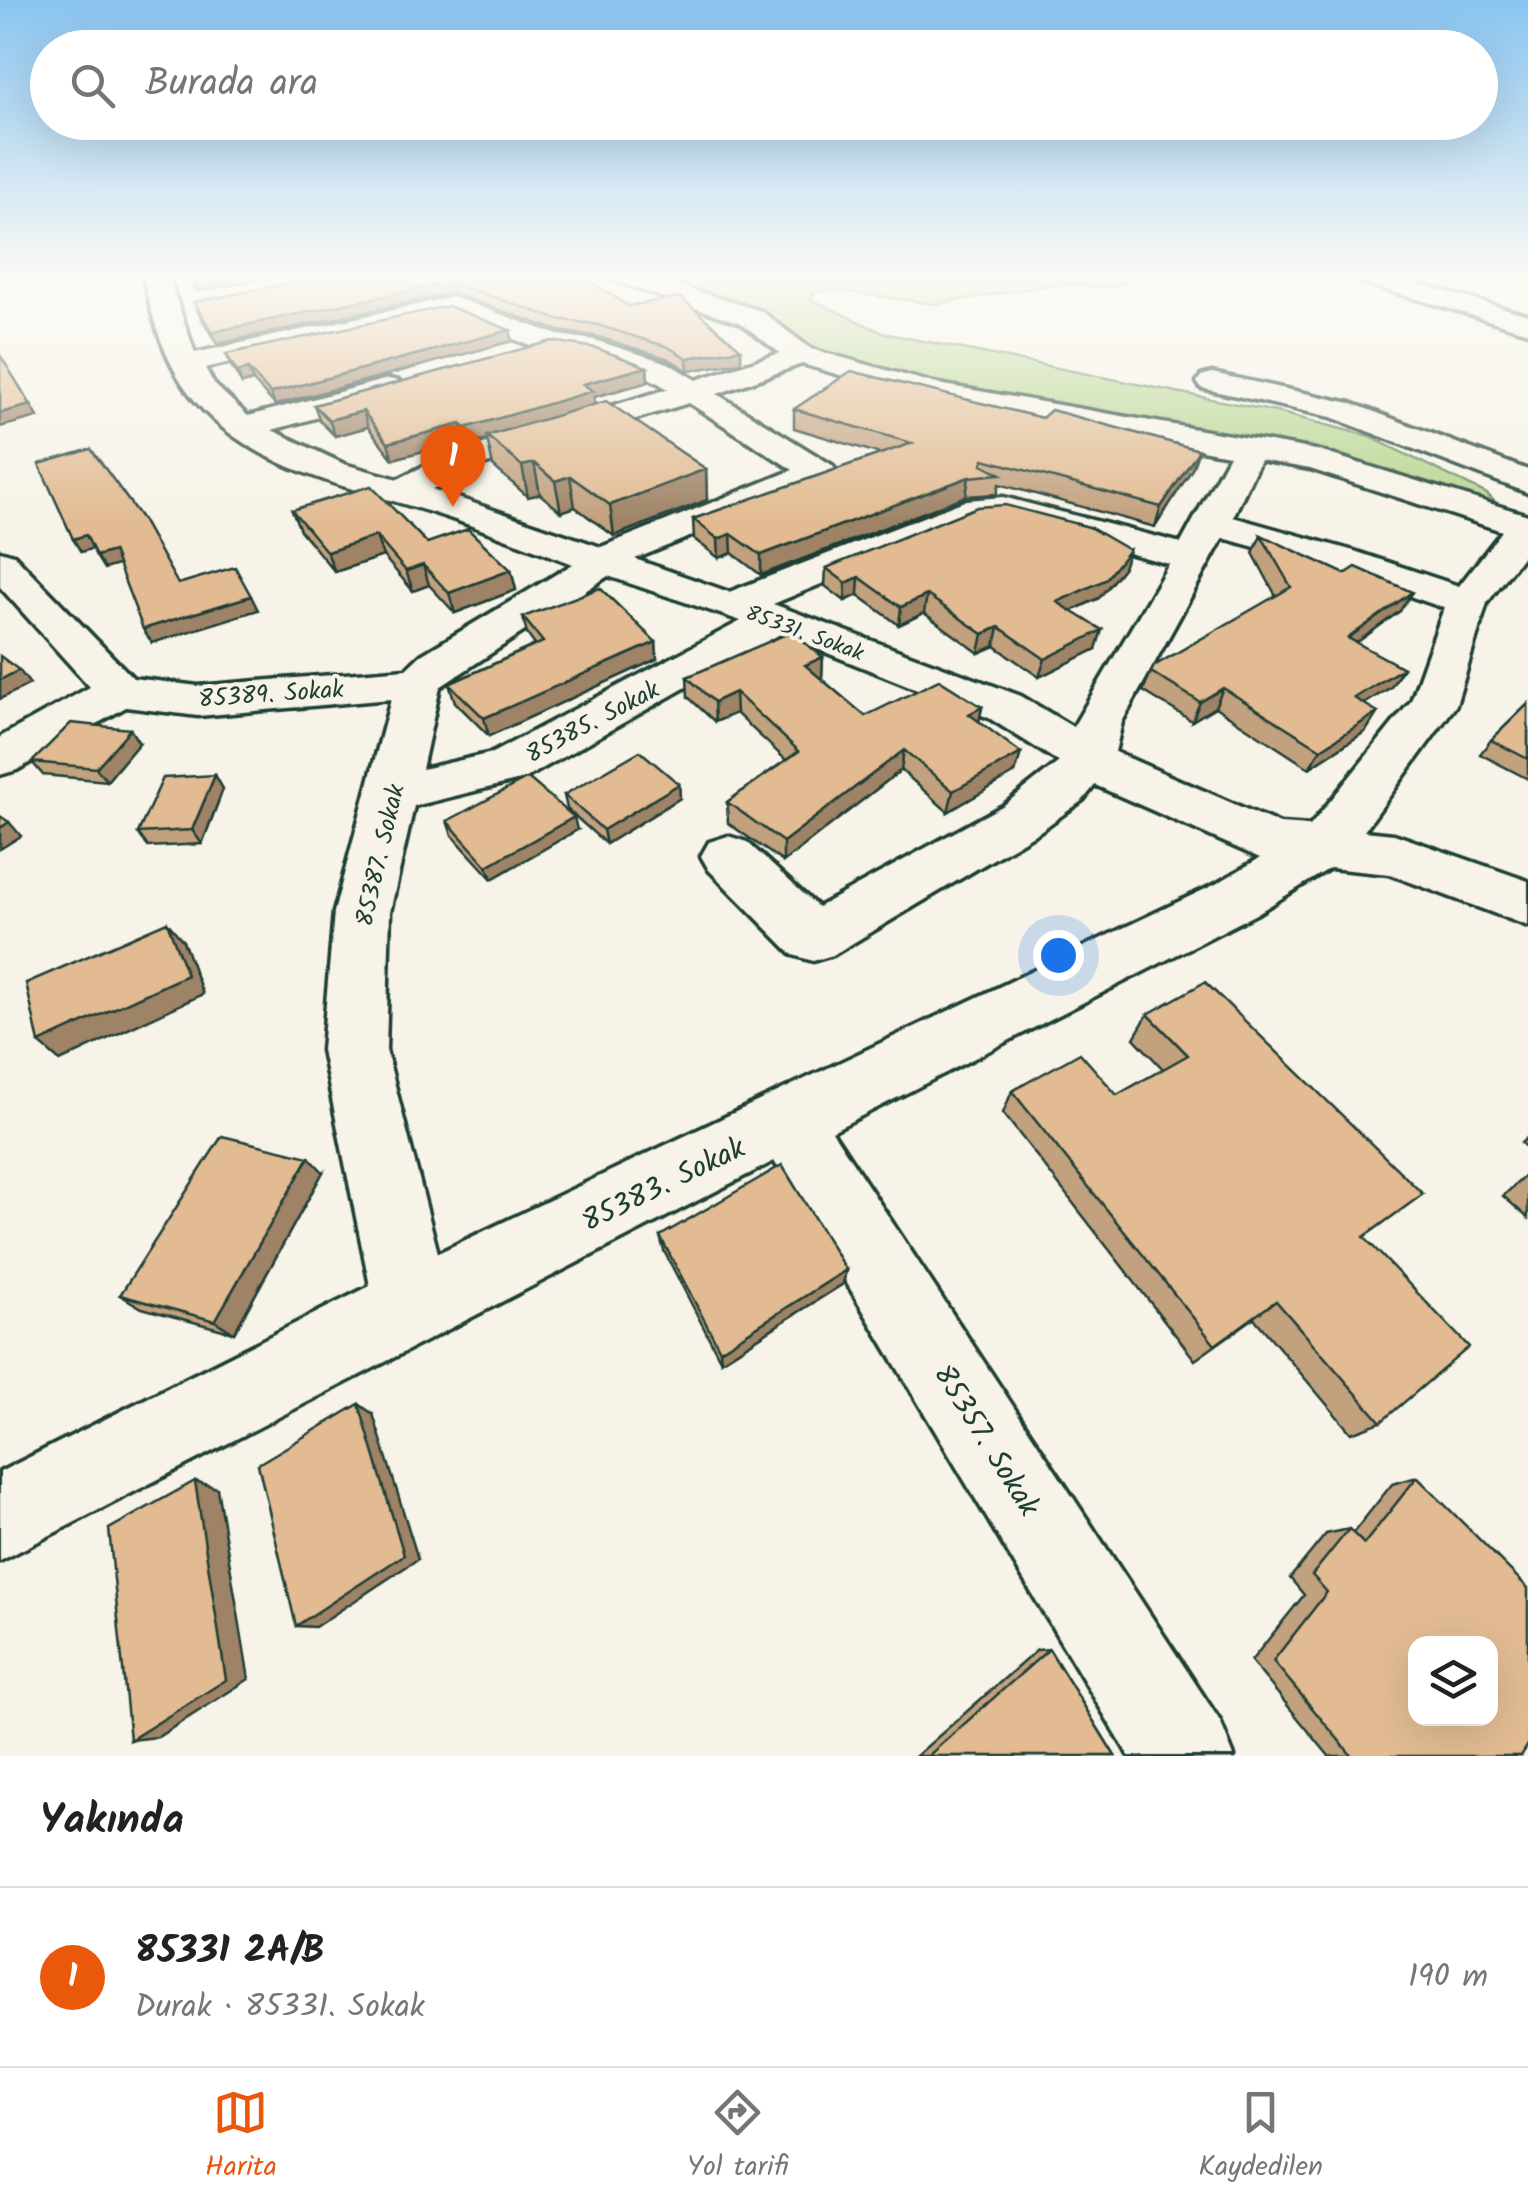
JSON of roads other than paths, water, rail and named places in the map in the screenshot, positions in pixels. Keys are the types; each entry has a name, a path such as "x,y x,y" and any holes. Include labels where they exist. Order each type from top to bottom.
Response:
{"street":[{"name":"85331. Sokak","path":"184,358 202,389 242,428 332,471 605,560 731,606 778,618 1005,707 1089,760 1274,843 1394,854 1528,904"},
{"path":"185,364 212,358"},
{"path":"418,682 436,665 605,560 820,472 657,369 622,358"},
{"path":"400,492 458,462 692,392 790,358"},
{"path":"814,358 929,392 1250,447 1383,479 1527,527 1466,602 1433,706 1324,846"},
{"path":"242,428 426,378"},
{"path":"1212,382 1340,410 1528,482"},
{"path":"615,415 646,437"},
{"path":"728,856 813,938 1022,818 1064,787 1089,760 1098,722 1202,541 1250,447"},
{"path":"708,480 739,502"},
{"path":"731,606 967,511 1003,508 1340,559 1466,602"},
{"path":"0,563 119,691 0,758"},
{"name":"85385. Sokak","path":"393,793 506,767 778,618"},
{"name":"85389. Sokak","path":"119,691 198,701 418,682"},
{"name":"85387. Sokak","path":"409,1307 407,1278 354,1050 362,912 418,682"},
{"name":"85383. Sokak","path":"0,1518 409,1307 1236,899 1324,846"},
{"name":"85357. Sokak","path":"788,1123 1185,1756"}],"place":[{"name":"85331 2A/B","path":"453,507"}]}
